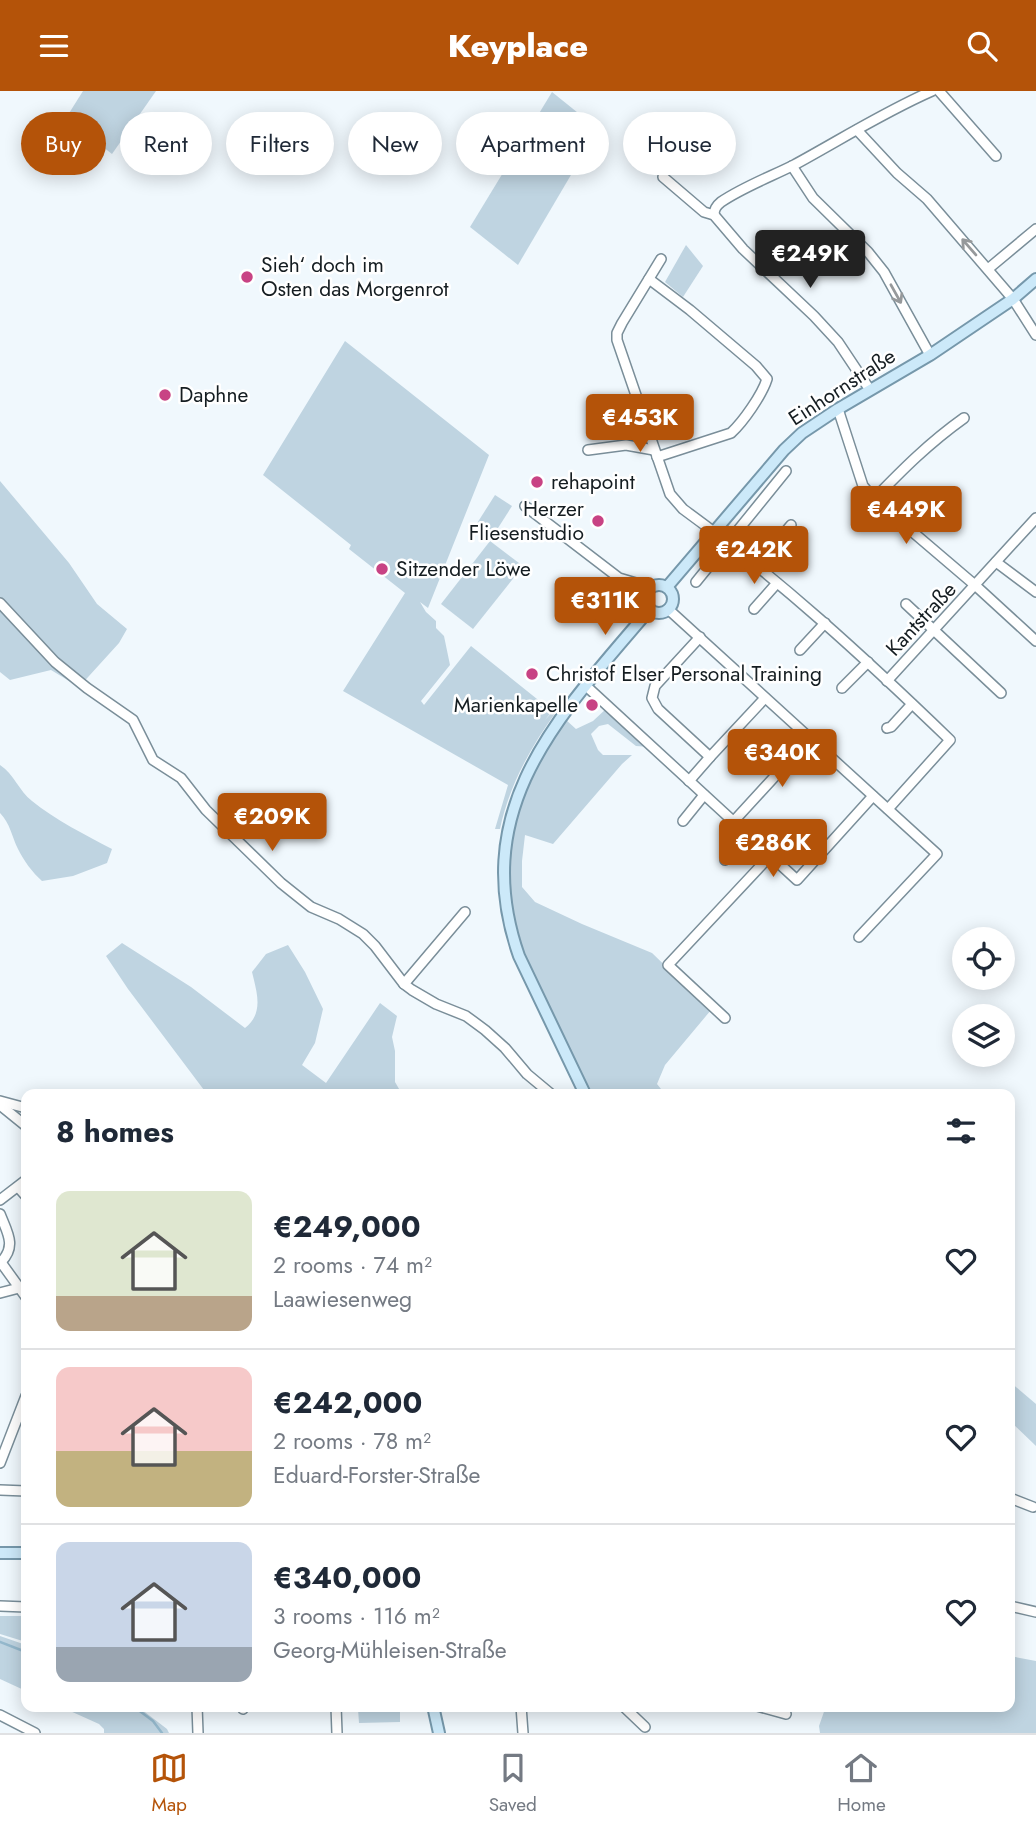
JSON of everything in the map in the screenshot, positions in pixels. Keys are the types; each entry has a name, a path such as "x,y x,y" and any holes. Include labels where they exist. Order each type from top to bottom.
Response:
{"main road":[{"name":"Einhornstraße","path":"667,587 783,450 802,433 930,355 1013,299 1036,279"},
{"path":"658,585 667,587 673,600 668,609 657,613 650,609 645,600 648,590 658,585"},
{"path":"582,1089 511,935 505,905 504,858 507,834 515,801 540,748 562,714 650,609"},
{"path":"0,1553 21,1553"},
{"path":"434,1712 439,1733"}],"street":[{"path":"714,215 713,211 717,206 732,195 932,91"},
{"path":"939,91 996,156"},
{"path":"857,130 897,173 927,199 1013,299 1036,335"},
{"path":"792,166 813,198 868,252 884,272 930,355"},
{"path":"663,177 704,212 714,215 743,249 797,298 838,342 870,390"},
{"path":"988,269 1036,229"},
{"path":"661,259 622,323 617,340 673,499 825,623 950,740 888,809"},
{"path":"588,450 626,445 656,454 730,433 739,425 764,388 767,379 756,366 661,286 649,279"},
{"path":"838,409 863,486 874,499 1036,641"},
{"path":"874,499 933,440 964,418"},
{"path":"696,582 786,471"},
{"path":"525,506 619,578 648,590"},
{"name":"Kantstraße","path":"887,681 1036,519"},
{"path":"757,566 791,525"},
{"path":"996,562 1036,592"},
{"path":"754,610 777,583"},
{"path":"0,603 55,662 133,720 153,760 181,778 206,810 281,883 311,907 339,919 363,934 404,984 436,1004 466,1016 485,1030 545,1089"},
{"path":"906,604 1001,693"},
{"path":"668,609 937,854 859,937"},
{"path":"800,650 825,623"},
{"path":"700,637 654,686 652,698 658,709 710,757"},
{"path":"842,688 868,662"},
{"path":"585,685 797,880 873,796"},
{"path":"689,781 765,698"},
{"path":"887,728 912,704"},
{"path":"733,822 810,738"},
{"path":"682,821 704,795"},
{"path":"725,860 746,834"},
{"path":"725,1019 668,965 770,856"},
{"path":"404,984 465,912"},
{"path":"0,1103 21,1107"},
{"path":"0,1103 21,1122"},
{"path":"0,1200 21,1184"},
{"path":"18,1187 21,1190"},
{"path":"0,1214 10,1241 8,1255 0,1262 21,1291"},
{"path":"0,1293 19,1288"},
{"path":"0,1462 21,1408"},
{"path":"0,1490 21,1490"},
{"path":"1015,1500 1033,1507"},
{"path":"0,1606 21,1607"},
{"path":"1015,1607 1036,1612"},
{"path":"197,1712 198,1733"},
{"path":"336,1712 337,1733"},
{"path":"521,1712 523,1733"},
{"path":"629,1712 645,1727"},
{"path":"779,1712 786,1714"},
{"path":"0,1715 35,1733"}],"shaded area":[{"path":"83,91 156,91 141,112 120,112 120,143 112,154 106,149 106,112 70,112"},
{"path":"552,92 577,112 540,112"},
{"path":"502,175 571,175 518,265 470,227"},
{"path":"686,245 703,266 683,297 665,282"},
{"path":"345,341 489,455 428,608 420,602 436,621 436,628 444,636 450,665 421,701 424,705 471,646 552,711 545,720 554,710 556,712 522,768 500,829 495,829 508,785 343,691 405,593 349,549 351,545 263,475"},
{"path":"0,481 69,563 97,604 127,629 119,643 79,687 51,670 10,680 0,672"},
{"path":"495,495 512,506 491,539 474,528"},
{"path":"490,541 523,566 473,629 441,604"},
{"path":"607,708 650,747 636,746 608,724 599,726 591,734 603,755 632,755 553,844 525,835 522,887 535,902 652,953 711,1010 665,1065 657,1084 661,1089 590,1089 532,972 511,903 509,850 513,826 534,767 566,720 576,729 593,721"},
{"path":"0,765 27,797 41,808 112,849 107,863 73,876 42,881 23,858 0,813"},
{"path":"122,943 191,987 245,1028 255,1016 258,1002 252,972 266,954 288,945 323,1009 315,1043 302,1065 326,1083 380,1003 397,1016 392,1037 395,1082 399,1089 203,1089 106,956"},
{"path":"1015,1386 1036,1404 1036,1446 1015,1426"},
{"path":"0,1616 21,1616 21,1640 0,1634"},
{"path":"0,1636 21,1643 21,1689 0,1679"},
{"path":"1015,1657 1036,1661 1036,1733 820,1733 819,1726 824,1712 1015,1712"},
{"path":"72,1712 145,1712 169,1733 104,1733 99,1724"},
{"path":"358,1712 400,1712 400,1722 359,1723"}],"waterway":[{"path":"0,1642 21,1650"},
{"path":"141,1712 153,1721 162,1733"}],"place":[{"name":"Sieh‘ doch im Osten das Morgenrot","path":"247,277"},
{"name":"Daphne","path":"165,395"},
{"name":"rehapoint","path":"537,482"},
{"name":"Herzer Fliesenstudio","path":"598,521"},
{"name":"Sitzender Löwe","path":"382,569"},
{"name":"Christof Elser Personal Training","path":"532,674"},
{"name":"Marienkapelle","path":"592,705"}]}
